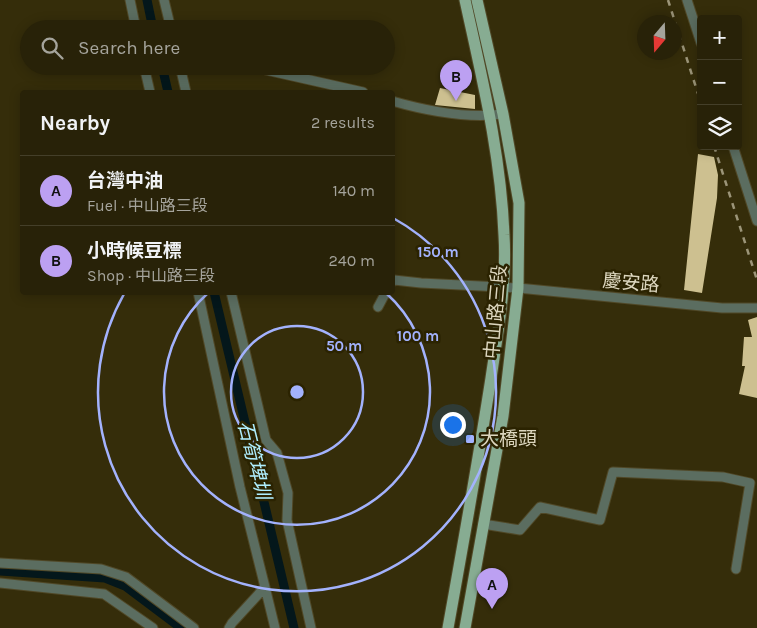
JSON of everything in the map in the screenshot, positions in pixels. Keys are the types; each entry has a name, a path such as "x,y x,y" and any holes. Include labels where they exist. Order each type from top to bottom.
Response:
{"main road":[{"name":"中山路三段","path":"448,628 485,415 503,288 504,236 497,160 490,116 465,0"},
{"name":"中山路三段","path":"465,628 502,416 518,288 519,203 503,114 477,0"}],"street":[{"path":"130,0 134,20"},
{"path":"164,0 169,20"},
{"path":"687,0 697,31"},
{"path":"146,75 150,90"},
{"path":"182,75 186,90"},
{"path":"288,75 354,90"},
{"path":"395,102 413,107 466,116 503,114"},
{"path":"735,150 757,221"},
{"name":"慶安路","path":"395,280 421,284 518,288 722,308 757,308"},
{"path":"199,295 240,487 276,628"},
{"path":"232,295 266,440 277,453 288,493 287,520 311,628"},
{"path":"378,307 384,295"},
{"path":"483,524 520,530 540,507 600,520 613,472 722,477 750,483 736,569"},
{"path":"0,563 101,569 126,577 194,628"},
{"path":"0,583 104,594 153,628"},
{"path":"229,628 265,588"}],"building":[{"path":"440,88 475,95 475,109 435,105"},
{"path":"698,154 714,157 718,175 717,198 702,293 684,290"},
{"path":"757,317 757,398 739,394 745,366 742,366 744,337 752,337 748,320"}],"waterway":[{"name":"石筍埤圳","path":"147,0 151,20"},
{"name":"石筍埤圳","path":"164,75 168,90"},
{"name":"石筍埤圳","path":"215,295 294,628"},
{"path":"0,571 105,578 125,586 181,628"}],"railway":[{"path":"668,0 697,91"},
{"path":"715,150 757,280"}],"place":[{"name":"小時候豆標","path":"456,101"},
{"name":"大橋頭","path":"470,439"},
{"name":"台灣中油","path":"492,609"}]}
